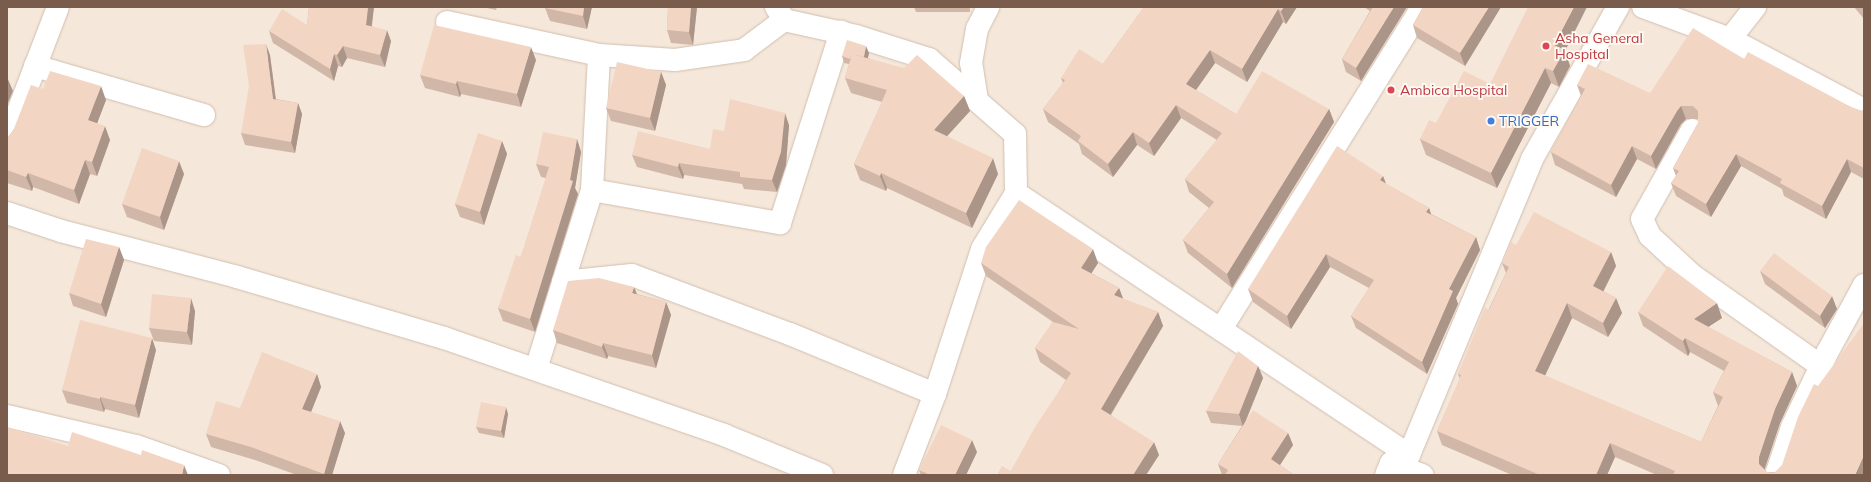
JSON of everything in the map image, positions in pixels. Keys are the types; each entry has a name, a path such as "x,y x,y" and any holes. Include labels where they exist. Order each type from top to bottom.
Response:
{"street":[{"path":"7,140 58,7"},
{"path":"977,100 971,63 977,29 988,7"},
{"path":"1221,329 1422,7"},
{"path":"1396,464 1532,159 1618,7"},
{"path":"1643,7 1730,39 1864,110"},
{"path":"1730,39 1755,7"},
{"path":"447,22 599,55 675,60 744,50 780,14 929,59 1015,134 1016,193 982,249 935,394 904,475"},
{"path":"592,190 780,224 841,32"},
{"path":"536,369 592,190 599,55"},
{"path":"35,66 204,115"},
{"path":"1692,130 1642,219 1650,236 1692,276 1821,366"},
{"path":"1016,193 1221,329 1396,464 1422,475"},
{"path":"7,213 61,231 237,277 444,338 724,435 822,475"},
{"path":"563,282 632,275 790,334 935,394"},
{"path":"1776,475 1792,426 1821,366 1864,287"},
{"path":"7,416 136,446 219,475"}],"shaded area":[{"path":"7,7 1864,7 1864,475 7,475"}],"building":[{"path":"309,7 368,7 366,25 387,30 380,55 343,46 337,55 334,54 330,69 269,31 282,9 307,25"},
{"path":"584,7 583,16 545,8"},
{"path":"668,7 691,7 689,32 667,30"},
{"path":"1144,7 1284,7 1281,11 1278,9 1242,69 1210,50 1186,84 1236,114 1262,71 1329,109 1227,274 1183,240 1214,202 1185,179 1222,133 1176,105 1149,143 1133,132 1108,164 1078,141 1081,136 1043,109 1065,80 1061,78 1079,49 1103,64"},
{"path":"1373,7 1394,7 1356,68 1342,59"},
{"path":"1423,7 1489,7 1460,53 1413,25"},
{"path":"1528,7 1574,7 1554,45 1565,50 1553,71 1545,68 1491,173 1420,139 1429,120 1436,123 1464,71 1490,84"},
{"path":"434,25 531,47 517,94 457,81 456,84 420,75"},
{"path":"1693,28 1744,59 1748,52 1853,108 1862,111 1864,109 1864,168 1847,159 1822,206 1780,183 1782,179 1736,154 1706,204 1671,183 1679,171 1673,168 1698,123 1698,111 1693,106 1681,106 1651,156 1632,146 1611,185 1551,152 1585,89 1577,85 1588,64 1650,93"},
{"path":"847,40 866,46 864,57 852,54 850,59 842,56"},
{"path":"266,44 273,99 298,103 291,142 241,133 249,86 243,45"},
{"path":"852,54 904,68 917,55 964,96 934,130 993,158 966,213 881,173 880,176 854,164 887,90 845,78"},
{"path":"617,62 661,72 650,118 606,108"},
{"path":"50,71 101,86 88,120 105,126 92,162 85,160 74,190 28,173 26,177 7,170 7,136 9,136 13,131 31,85 43,89"},
{"path":"730,99 785,113 781,152 772,180 740,177 740,172 679,163 678,167 632,155 638,131 710,149 713,129 724,131"},
{"path":"543,132 577,139 570,180 573,181 530,319 498,308 516,255 521,257 549,167 536,164"},
{"path":"478,133 502,141 480,212 455,204"},
{"path":"1337,146 1383,176 1380,180 1429,208 1426,212 1476,237 1449,289 1453,291 1422,362 1351,316 1374,280 1326,254 1287,316 1248,289"},
{"path":"142,148 179,161 160,217 122,204"},
{"path":"1019,200 1093,249 1081,268 1119,288 1114,295 1158,312 1101,409 1154,442 1133,475 997,475 1002,466 1011,471 1035,427 1071,373 1035,348 1053,322 1079,329 981,263 986,247"},
{"path":"1534,212 1611,252 1593,286 1616,298 1603,323 1567,303 1535,371 1701,442 1723,397 1713,392 1729,362 1685,338 1683,341 1638,312 1668,266 1717,303 1694,319 1792,372 1775,409 1759,457 1759,464 1767,472 1774,473 1782,465 1798,417 1814,384 1818,386 1864,323 1864,455 1855,475 1673,475 1675,471 1610,443 1596,475 1540,475 1437,431 1461,375 1458,374 1485,307 1489,310 1509,267 1502,263 1511,242 1516,245"},
{"path":"86,239 119,247 101,304 69,293"},
{"path":"1774,253 1832,296 1820,316 1760,271"},
{"path":"599,278 634,287 632,293 666,302 652,355 603,343 602,347 553,330 568,281"},
{"path":"152,294 191,298 187,332 149,328"},
{"path":"80,320 152,338 135,405 62,390"},
{"path":"1238,351 1258,366 1239,414 1206,411"},
{"path":"262,352 317,374 302,409 340,421 324,474 251,447 206,434 216,401 240,408"},
{"path":"481,402 506,407 501,431 476,427"},
{"path":"1253,410 1288,433 1271,459 1294,475 1225,475 1228,470 1218,464"},
{"path":"941,425 972,440 955,475 930,475 919,470"},
{"path":"7,427 68,446 72,432 141,455 142,450 184,465 182,475 7,475"}],"place":[{"name":"Asha General Hospital","path":"1546,46"},
{"name":"Ambica Hospital","path":"1391,90"},
{"name":"TRIGGER","path":"1491,121"}]}
